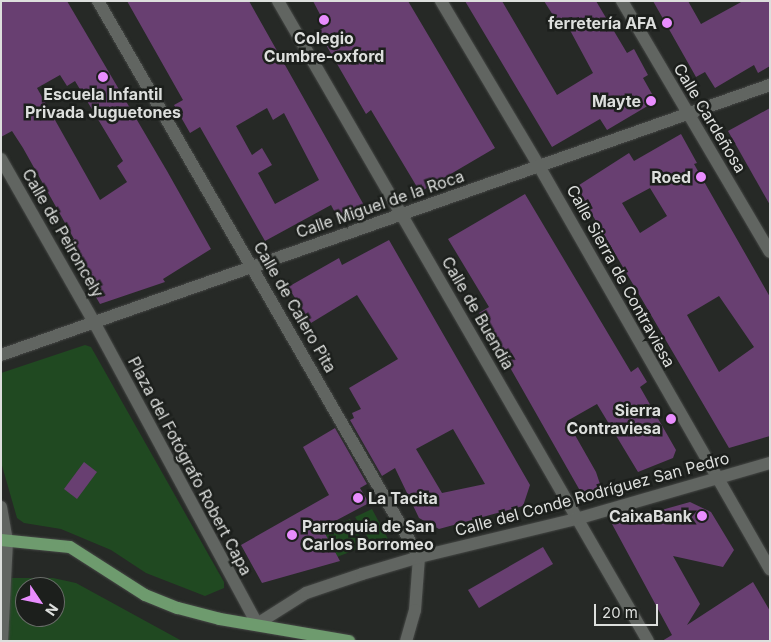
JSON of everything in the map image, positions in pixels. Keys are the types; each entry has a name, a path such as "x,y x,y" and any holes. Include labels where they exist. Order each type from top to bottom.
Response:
{"main road":[{"path":"4,540 70,547 144,595 187,610 349,641"}],"street":[{"name":"Calle de Calero Pita","path":"98,1 253,266 419,557"},
{"name":"Calle de Buendía","path":"278,1 403,213 576,519 648,641"},
{"name":"Calle Sierra de Contraviesa","path":"441,1 540,166 770,569"},
{"name":"Calle Cardeñosa","path":"622,1 770,252"},
{"name":"Calle Miguel de la Roca","path":"1,355 96,324 253,266 770,85"},
{"name":"Calle de Peironcely","path":"1,159 96,324"},
{"name":"Plaza del Fotógrafo Robert Capa","path":"96,324 257,624"},
{"name":"Calle del Conde Rodríguez San Pedro","path":"257,624 306,593 419,557 576,519 770,463"},
{"path":"1,507 4,540 2,641"},
{"path":"406,641 415,610 419,557"}],"green space":[{"path":"85,345 91,347 224,582 224,588 205,596 146,573 111,550 61,529 24,523 17,518 1,462 1,373"},
{"path":"372,509 388,539 372,544 355,517"},
{"path":"350,519 365,546 337,557 323,531"},
{"path":"1,578 15,578 15,627 65,627 65,581 76,583 182,641 1,641"}],"building":[{"path":"1,1 67,1 211,249 163,279 165,282 100,304 65,244 74,239 23,148 12,131 1,137","holes":["60,75 67,86 75,81 123,161 117,166 127,182 100,200 37,88"]},
{"path":"127,1 249,1 365,207 340,222 331,205 265,241 200,127 190,133 174,105 183,100","holes":["267,108 273,120 284,113 319,180 275,204 258,173 272,165 262,148 252,155 236,126"]},
{"path":"313,1 408,1 495,148 420,192 371,110 366,114 318,31 326,26"},
{"path":"465,1 502,1 557,95 593,73 564,19 558,23 544,1 596,1 627,53 634,49 648,75 643,78 656,101 607,130 600,119 552,147"},
{"path":"653,1 688,1 701,24 743,1 770,1 770,66 758,73 754,65 715,88 705,72 696,77"},
{"path":"770,108 770,205 728,131"},
{"path":"681,134 697,163 694,164 770,297 770,436 729,448 576,187 629,153 634,161","holes":["650,188 667,216 640,233 622,203","719,296 754,347 719,372 687,315"]},
{"path":"525,194 631,372 638,367 647,382 640,387 676,450 673,458 638,472 597,404 567,421 596,472 602,490 583,496 479,313 489,307 448,239"},
{"path":"389,240 530,485 523,506 439,529 419,518 395,468 382,476 350,420 354,418 352,413 361,409 349,388 398,359 357,295 311,323 288,287 339,258 342,265","holes":["453,429 485,484 442,493 416,449"]},
{"path":"335,428 367,484 360,488 369,503 322,528 340,561 262,583 241,545 329,495 303,447"},
{"path":"84,462 97,472 77,499 64,489"},
{"path":"690,502 711,512 734,550 723,567 673,556 700,604 687,625 753,582 770,611 770,641 662,641 672,635 612,524"},
{"path":"543,547 553,564 479,608 468,590"}],"place":[{"name":"Colegio Cumbre-oxford","path":"324,20"},
{"name":"ferretería AFA","path":"667,23"},
{"name":"Escuela Infantil Privada Juguetones","path":"103,77"},
{"name":"Mayte","path":"651,101"},
{"name":"Roed","path":"701,177"},
{"name":"Sierra Contraviesa","path":"671,419"},
{"name":"La Tacita","path":"358,498"},
{"name":"CaixaBank","path":"702,516"},
{"name":"Parroquia de San Carlos Borromeo","path":"292,535"}]}
